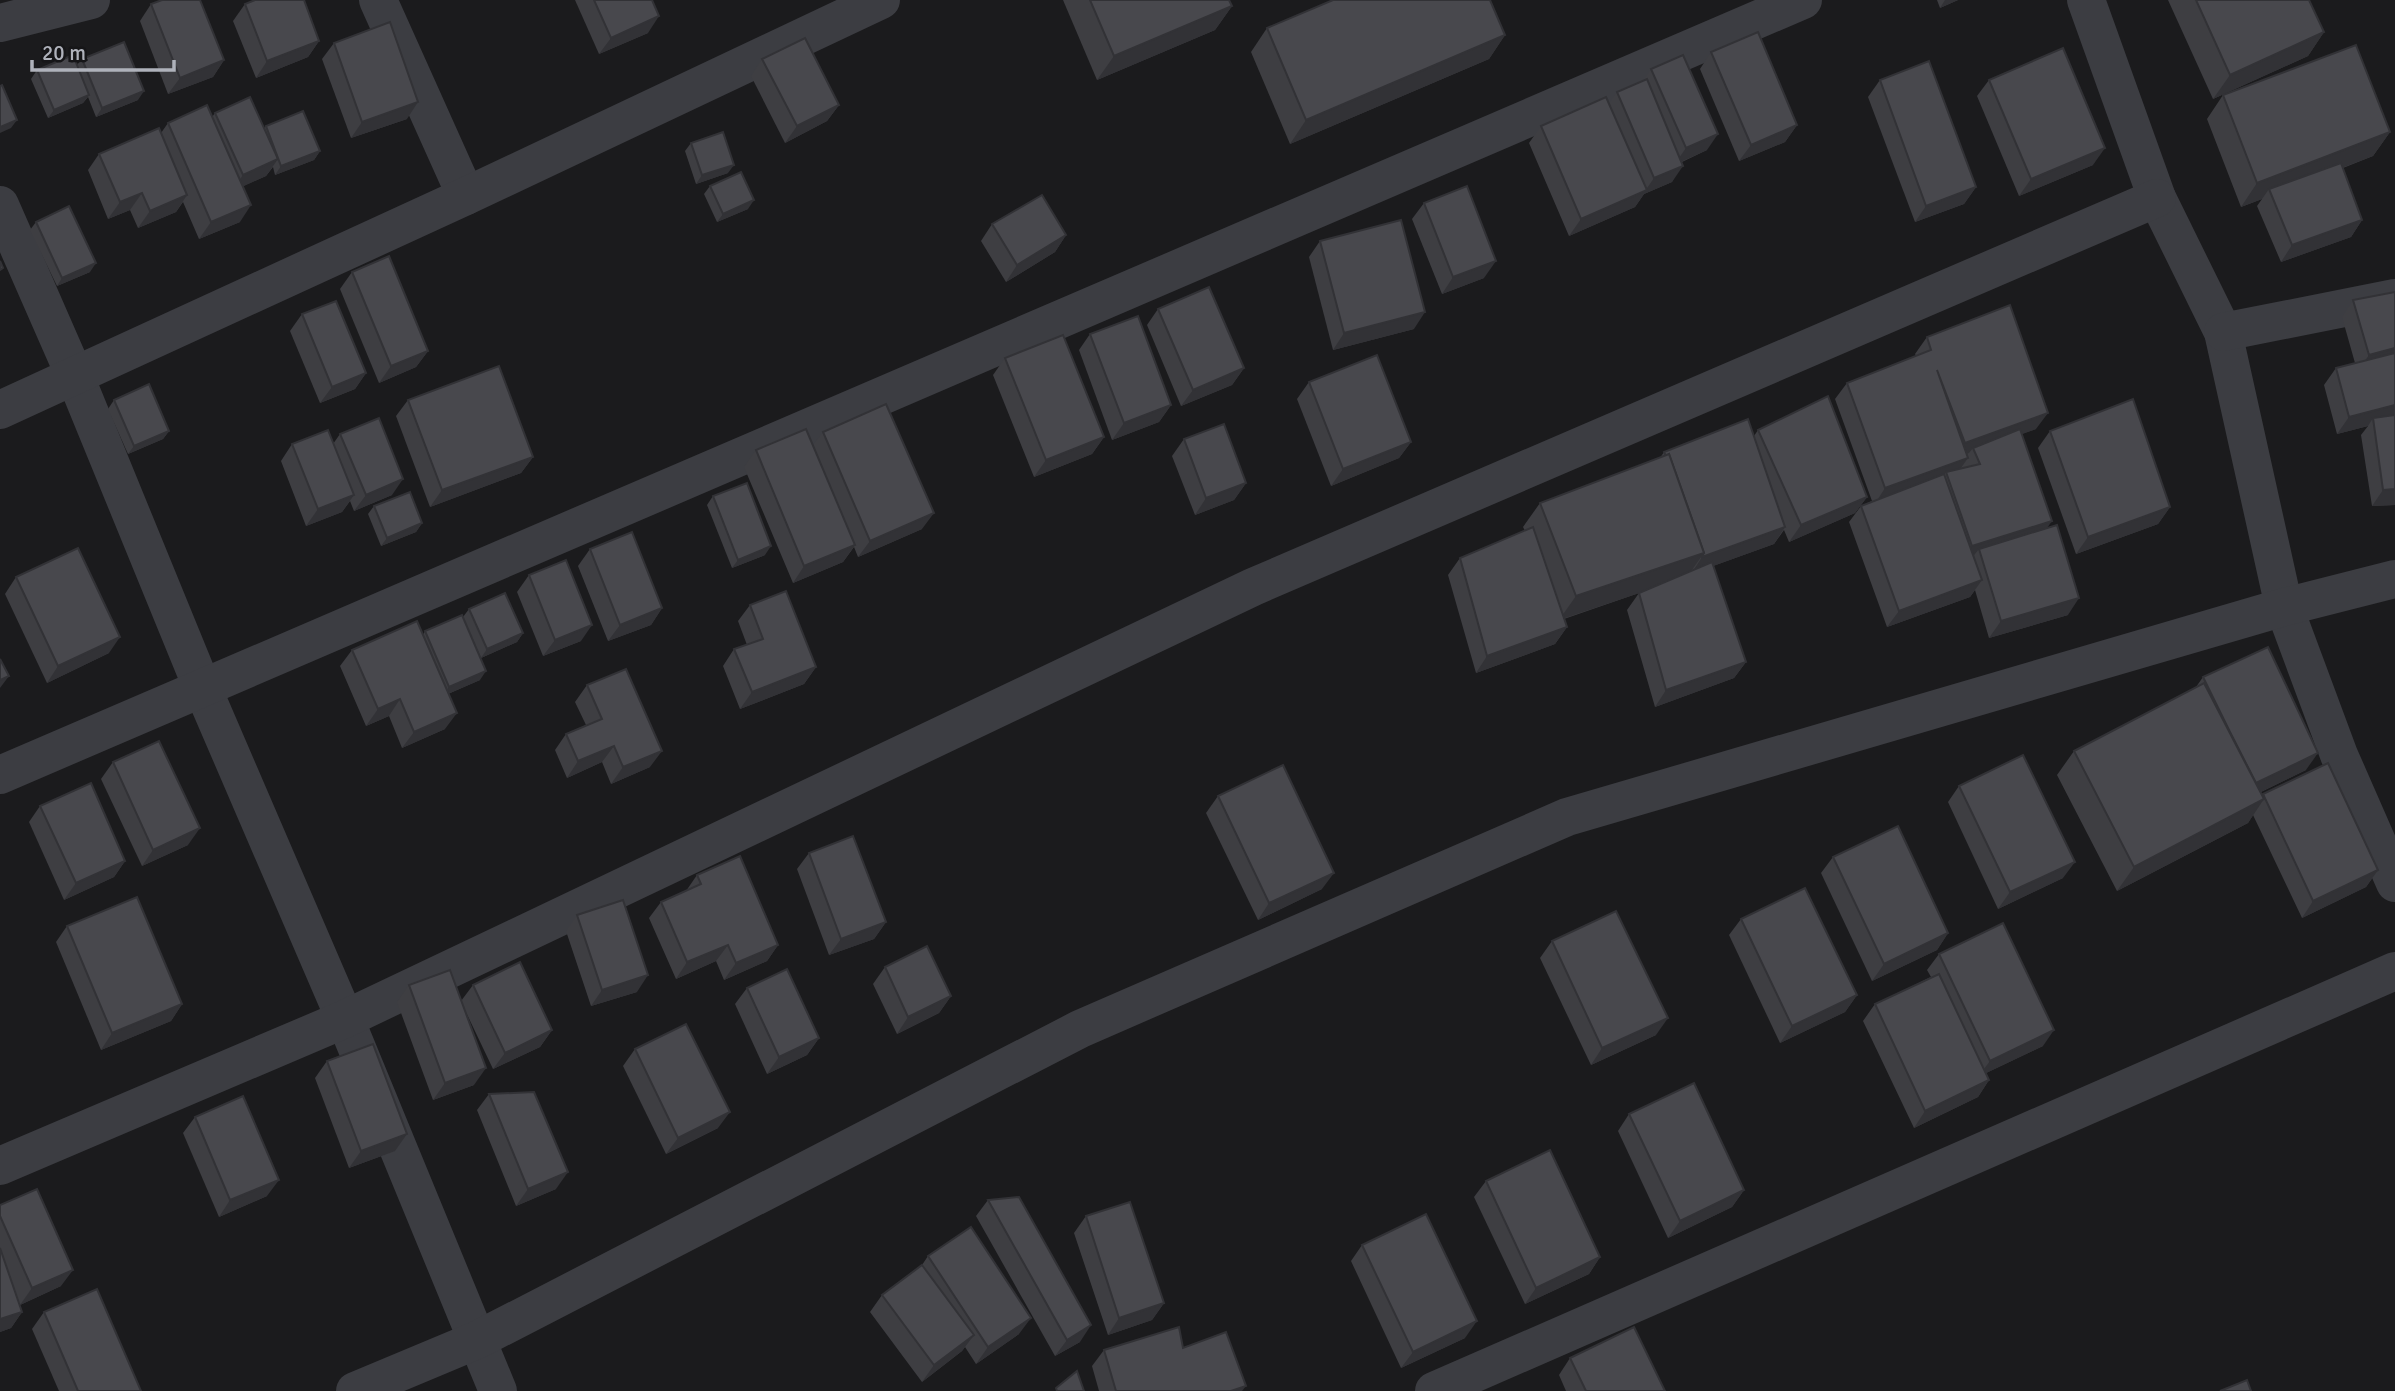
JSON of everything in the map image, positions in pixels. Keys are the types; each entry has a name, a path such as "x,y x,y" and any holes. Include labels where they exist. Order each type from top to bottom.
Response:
{"street":[{"path":"0,23 91,0"},
{"path":"378,0 466,196"},
{"path":"0,410 466,196 881,0"},
{"path":"0,775 1803,0"},
{"path":"2086,0 2157,198 2223,332 2284,607 2339,755 2395,883"},
{"path":"0,1166 345,1019 1254,587 2157,198"},
{"path":"0,205 74,374 202,687 345,1019 498,1391"},
{"path":"2223,332 2395,298"},
{"path":"355,1391 477,1340 1080,1029 1567,817 2284,607 2395,579"},
{"path":"1434,1391 2395,971"}],"building":[{"path":"162,0 200,0 224,60 180,78 151,4"},
{"path":"255,0 304,0 319,41 267,61 245,4"},
{"path":"594,0 652,0 659,16 611,38"},
{"path":"1090,0 1229,0 1232,6 1114,56"},
{"path":"1333,0 1490,0 1505,35 1306,120 1267,28"},
{"path":"2196,0 2309,0 2324,32 2230,75"},
{"path":"390,22 418,102 362,122 334,43"},
{"path":"1758,32 1797,125 1751,145 1711,52"},
{"path":"805,38 839,105 797,126 762,59"},
{"path":"124,42 144,91 102,108 82,59"},
{"path":"2356,45 2390,132 2257,183 2223,95"},
{"path":"2063,48 2105,148 2031,179 1989,80"},
{"path":"73,55 89,95 54,110 37,70"},
{"path":"1683,55 1718,134 1686,148 1651,69"},
{"path":"1929,61 1976,187 1926,206 1880,80"},
{"path":"1647,79 1683,166 1654,178 1617,92"},
{"path":"2,85 17,120 0,127 0,86"},
{"path":"250,97 278,159 243,175 215,113"},
{"path":"1606,97 1647,190 1581,219 1541,126"},
{"path":"207,105 251,205 211,222 168,123"},
{"path":"303,111 320,151 281,166 266,126"},
{"path":"159,128 187,195 150,211 142,193 120,202 99,154"},
{"path":"723,132 734,165 702,175 691,143"},
{"path":"2341,163 2362,220 2292,245 2269,189"},
{"path":"741,172 754,200 723,214 710,186"},
{"path":"1467,186 1496,261 1453,277 1424,203"},
{"path":"1042,195 1066,235 1017,265 992,224"},
{"path":"69,206 96,263 62,278 36,222"},
{"path":"1401,220 1425,312 1344,333 1320,241"},
{"path":"389,256 428,351 391,366 352,272"},
{"path":"1209,287 1244,368 1193,390 1158,309"},
{"path":"2395,292 2395,348 2369,355 2353,300"},
{"path":"336,301 366,373 332,387 302,314"},
{"path":"2010,305 2048,413 1965,443 1937,370 1968,458 1885,488 1847,383 1931,350 1927,337"},
{"path":"1138,316 1171,405 1124,423 1090,334"},
{"path":"1063,335 1104,437 1046,460 1005,358"},
{"path":"2395,353 2395,405 2349,417 2336,368"},
{"path":"1377,355 1411,442 1343,469 1309,382"},
{"path":"499,366 533,457 442,490 408,400"},
{"path":"149,384 169,431 134,446 114,400"},
{"path":"1828,396 1867,497 1801,525 1758,430"},
{"path":"2133,399 2170,507 2088,537 2050,431"},
{"path":"886,404 934,513 870,541 823,432"},
{"path":"2395,415 2395,489 2383,490 2373,418"},
{"path":"379,418 403,479 366,495 340,434"},
{"path":"1748,419 1785,527 1702,557 1704,553 1669,454 1666,456 1664,452"},
{"path":"1224,424 1246,483 1206,498 1184,439"},
{"path":"806,429 855,545 804,566 756,450"},
{"path":"2020,429 2052,521 1972,546 1946,472 1980,464 1973,448"},
{"path":"328,430 354,495 318,509 292,444"},
{"path":"1669,454 1704,553 1576,596 1540,503"},
{"path":"1944,474 1982,580 1899,611 1861,506"},
{"path":"747,483 771,546 738,560 713,496"},
{"path":"410,492 422,523 387,538 374,506"},
{"path":"2057,525 2079,598 2001,621 1979,549"},
{"path":"1533,527 1567,627 1487,656 1460,558"},
{"path":"632,532 662,608 620,625 590,549"},
{"path":"78,548 120,637 58,666 16,577"},
{"path":"566,560 592,625 555,640 529,575"},
{"path":"1712,562 1746,662 1666,690 1639,593"},
{"path":"786,591 816,667 752,692 734,649 763,639 750,605"},
{"path":"505,593 523,633 487,649 469,609"},
{"path":"462,615 486,671 449,687 425,631"},
{"path":"417,621 457,713 414,732 400,699 378,709 352,650"},
{"path":"2268,647 2318,753 2256,783 2203,677"},
{"path":"0,659 9,676 0,680"},
{"path":"626,669 662,751 623,767 614,746 578,761 566,734 602,719 587,685"},
{"path":"2204,683 2264,799 2134,867 2074,751"},
{"path":"159,741 200,828 153,850 113,762"},
{"path":"2023,755 2075,862 2010,892 1959,786"},
{"path":"2328,763 2378,870 2313,901 2263,794"},
{"path":"1283,765 1334,873 1269,903 1218,796"},
{"path":"91,783 125,861 76,883 40,806"},
{"path":"1898,826 1948,933 1884,964 1833,857"},
{"path":"853,836 886,922 841,939 809,853"},
{"path":"740,856 778,945 736,963 728,945 687,962 661,902 701,884 697,875"},
{"path":"1805,888 1857,995 1792,1026 1741,919"},
{"path":"137,897 182,1004 112,1033 67,926"},
{"path":"623,900 648,975 602,990 577,915"},
{"path":"1616,911 1668,1018 1602,1048 1552,941"},
{"path":"2003,923 2054,1030 1990,1061 1939,954"},
{"path":"927,946 951,996 908,1017 885,967"},
{"path":"520,962 552,1030 505,1053 473,985"},
{"path":"787,969 819,1038 779,1057 747,988"},
{"path":"450,970 486,1068 445,1083 409,985"},
{"path":"1939,974 1989,1080 1925,1111 1875,1004"},
{"path":"686,1024 730,1112 678,1138 635,1049"},
{"path":"373,1044 407,1134 361,1151 327,1061"},
{"path":"1694,1083 1744,1190 1680,1221 1629,1114"},
{"path":"534,1092 568,1172 528,1189 489,1094"},
{"path":"243,1096 279,1180 230,1200 195,1117"},
{"path":"1550,1150 1600,1257 1536,1288 1486,1181"},
{"path":"37,1189 73,1270 32,1288 0,1216 0,1205"},
{"path":"1019,1197 1091,1325 1067,1340 988,1200"},
{"path":"1130,1202 1164,1303 1119,1318 1086,1216"},
{"path":"1426,1214 1477,1321 1413,1352 1362,1245"},
{"path":"971,1227 1031,1318 988,1347 928,1256"},
{"path":"0,1248 22,1312 0,1319"},
{"path":"922,1265 974,1335 934,1365 882,1295"},
{"path":"97,1289 141,1391 78,1391 44,1312"},
{"path":"1179,1327 1183,1348 1226,1332 1246,1386 1231,1391 1116,1391 1104,1350"},
{"path":"1634,1327 1665,1391 1586,1391 1570,1358"},
{"path":"1077,1371 1084,1391 1057,1391 1056,1388"},
{"path":"2247,1380 2251,1391 2220,1391"}]}
